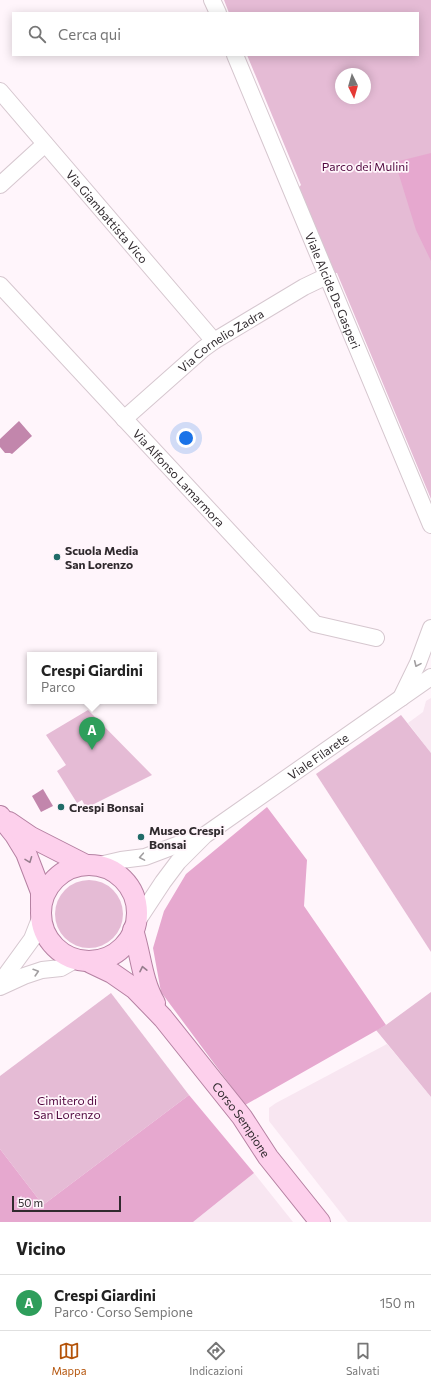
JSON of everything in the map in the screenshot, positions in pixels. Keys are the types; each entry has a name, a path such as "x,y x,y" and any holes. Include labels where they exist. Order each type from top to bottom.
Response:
{"main road":[{"path":"0,815 31,837 90,866"},
{"path":"0,815 26,853 41,892 41,912 42,926 48,939 57,949 83,961 100,961 112,955 122,947 134,927 137,908 133,894 125,882 114,872 101,867 90,866 72,868 60,875 50,885 43,898 41,912"},
{"name":"Corso Sempione","path":"134,927 142,971 149,994 163,1018"},
{"name":"Corso Sempione","path":"83,961 112,973 135,988 163,1018 242,1118 268,1157 320,1222"}],"street":[{"path":"212,0 218,12"},
{"name":"Viale Alcide De Gasperi","path":"235,56 431,525"},
{"name":"Via Giambattista Vico","path":"0,91 214,341"},
{"path":"0,185 45,144"},
{"name":"Via Cornelio Zadra","path":"124,419 214,341 304,287 327,276"},
{"name":"Via Alfonso Lamarmora","path":"0,285 315,624 376,638"},
{"path":"400,699 418,663 431,628"},
{"name":"Viale Filarete","path":"134,927 174,867 205,835 431,677"},
{"name":"Viale Filarete","path":"90,866 145,857 205,835"},
{"path":"0,983 32,939 41,912"},
{"path":"0,987 42,970 61,968 83,961"}],"shaded area":[{"path":"431,153 431,261 416,230 395,162"},
{"path":"19,421 32,436 12,454 5,453 0,447 0,439"},
{"path":"431,698 431,753 408,723 423,712 426,701"},
{"path":"43,789 53,806 41,812 32,796"},
{"path":"267,807 307,860 304,906 386,1025 245,1105 161,992 153,948 164,911 186,874"},
{"path":"387,1044 431,1097 431,1222 348,1222 269,1121 269,1108 276,1103"},
{"path":"189,1095 254,1173 193,1222 0,1222 0,1149 43,1205"},
{"path":"254,1173 293,1222 193,1222"}],"green space":[{"name":"Parco dei Mulini","path":"224,0 431,0 431,499 337,273 334,273 299,187 301,185 247,56 419,56 419,12 229,12"},
{"path":"88,710 152,775 86,808 82,800 77,803 57,771 66,765 46,735"},
{"path":"401,715 431,753 431,952 316,774"},
{"path":"82,880 96,880 108,885 118,895 123,907 123,921 118,933 108,943 96,948 82,948 70,943 60,933 55,921 55,907 60,895 70,885"},
{"path":"431,992 431,1097 376,1030 386,1025"},
{"name":"Cimitero di San Lorenzo","path":"111,993 189,1095 43,1205 0,1149 0,1076"}],"place":[{"name":"Scuola Media San Lorenzo","path":"57,557"},
{"name":"Crespi Giardini","path":"92,750"},
{"name":"Crespi Bonsai","path":"61,807"},
{"name":"Museo Crespi Bonsai","path":"141,837"}]}
